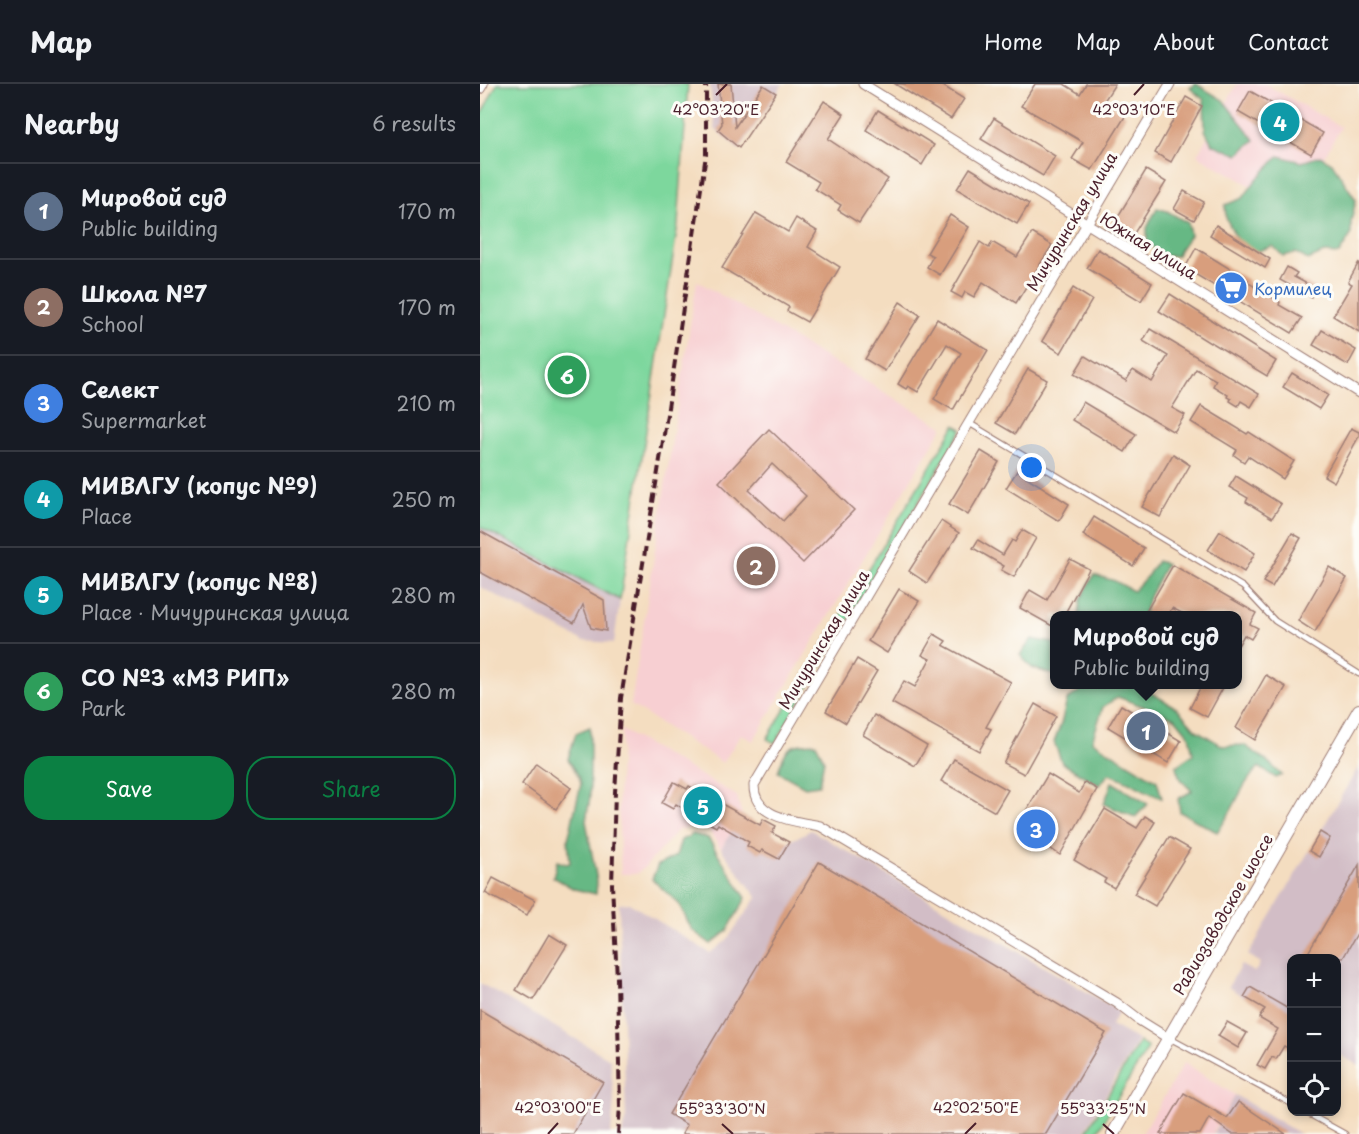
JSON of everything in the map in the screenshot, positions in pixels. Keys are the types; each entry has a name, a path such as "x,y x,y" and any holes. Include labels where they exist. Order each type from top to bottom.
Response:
{"street":[{"path":"480,89 483,84"},
{"name":"Южная улица","path":"863,84 1359,393"},
{"name":"Мичуринская улица","path":"1168,1038 1117,1003 820,826 780,819 762,807 754,794 754,785 1170,84"},
{"name":"Радиозаводское шоссе","path":"1113,1134 1359,710"}],"lane":[{"path":"969,423 1243,587 1275,621 1359,674"},
{"path":"1168,1038 1287,1101"},
{"path":"1312,1116 1345,1134"}],"shaded area":[{"path":"710,84 783,84 739,150 715,129"},
{"path":"1237,84 1265,84 1341,127 1294,210 1197,155"},
{"path":"697,281 943,427 753,741 741,734 723,763 631,705"},
{"path":"480,527 620,600 614,643 583,641 480,587"},
{"path":"622,730 737,796 742,815 721,849 709,831 696,826 678,830 636,874 621,874 618,797"},
{"path":"1359,766 1359,1066 1341,1055 1341,954 1287,954 1287,1009 1251,987 1244,997 1228,987 1241,965 1254,972 1257,969 1260,963 1248,955"},
{"path":"742,815 759,825 763,819 776,826 772,833 788,842 811,830 1119,1011 1111,1025 1138,1040 1083,1134 622,1134 626,1117 619,904 629,903 710,953 726,941 757,897 721,849"},
{"path":"480,983 610,1059 614,1099 611,1134 480,1134"},
{"path":"1184,1063 1235,1095 1212,1134 1142,1134"},
{"path":"1235,1095 1300,1134 1213,1134"}],"green space":[{"path":"497,84 688,84 678,224 620,600 480,527 480,117"},
{"path":"1196,84 1223,100 1255,140 1238,155 1212,144 1205,130 1204,100 1190,88"},
{"path":"1279,156 1302,162 1320,156 1332,163 1356,200 1351,222 1351,235 1339,254 1324,253 1308,260 1296,253 1283,256 1273,246 1255,252 1240,245 1226,218 1225,205 1243,198 1256,180"},
{"path":"1157,208 1188,223 1190,235 1176,256 1165,256 1147,243 1147,228"},
{"path":"955,425 962,429 775,743 767,739"},
{"path":"1157,561 1166,564 1149,597 1145,611 1080,611 1081,599 1094,575 1115,581 1133,591"},
{"path":"1032,639 1050,642 1050,674 1032,668 1020,655"},
{"path":"1082,689 1145,689 1177,708 1196,730 1223,746 1244,745 1282,775 1276,778 1259,767 1252,774 1217,832 1180,812 1178,799 1192,791 1180,779 1176,766 1193,754 1189,735 1175,718 1118,697 1103,707 1092,741 1157,781 1162,798 1109,774 1099,785 1062,763 1054,742 1067,700"},
{"path":"590,727 590,797 586,821 597,881 596,894 574,889 553,877 557,861 570,863 568,839 581,784 568,759 576,733"},
{"path":"816,743 824,760 819,785 805,787 778,772 790,748 800,744"},
{"path":"1112,782 1148,804 1135,817 1104,804"},
{"path":"693,834 708,838 746,898 727,931 711,944 692,930 679,904 652,879 658,865 676,856 681,840"},
{"path":"1139,1042 1148,1048 1096,1134 1085,1134"}],"building":[{"path":"718,84 731,84 735,127 763,85 776,93 739,148 718,130 722,124"},
{"path":"895,84 940,84 964,99 951,119"},
{"path":"1035,84 1064,84 1080,94 1086,84 1115,84 1104,101 1126,115 1092,170 1072,159 1083,142 1021,106"},
{"path":"1250,91 1323,133 1311,154 1238,112"},
{"path":"1186,97 1202,106 1171,162 1155,153"},
{"path":"824,101 844,114 828,139 888,179 859,223 838,210 841,205 815,189 819,182 786,162"},
{"path":"878,110 934,145 922,165 866,130"},
{"path":"994,118 1055,156 1043,176 981,139"},
{"path":"970,168 1029,204 1017,224 957,189"},
{"path":"1146,170 1166,182 1133,235 1114,223"},
{"path":"1184,191 1204,202 1194,220 1174,209"},
{"path":"756,213 788,232 796,218 817,231 808,247 840,267 807,322 787,311 789,307 722,268"},
{"path":"950,215 969,227 940,275 927,267 933,256 927,253"},
{"path":"1216,225 1270,259 1265,268 1210,235"},
{"path":"1032,233 1052,245 1016,303 983,282 974,297 965,292 962,298 951,292 980,242 989,248 992,242 1017,257"},
{"path":"1196,248 1248,280 1247,282 1280,302 1279,305 1302,318 1292,333 1185,268"},
{"path":"1098,249 1152,283 1141,301 1087,268"},
{"path":"1359,262 1359,332 1333,316 1352,284 1348,282"},
{"path":"1287,267 1297,273 1294,277 1315,288 1311,297 1280,280"},
{"path":"1073,288 1092,300 1061,353 1042,341"},
{"path":"1170,294 1276,361 1267,376 1159,311"},
{"path":"900,302 920,315 885,371 865,359"},
{"path":"937,319 988,350 953,410 934,399 961,353 947,344 918,392 908,386 906,389 898,384"},
{"path":"1150,329 1259,394 1251,407 1241,401 1238,406 1230,401 1228,395 1213,386 1216,380 1196,369 1172,408 1185,415 1174,432 1074,374 1085,356 1126,381 1133,370 1152,382 1168,356 1143,341"},
{"path":"1322,330 1356,350 1348,365 1313,345"},
{"path":"1028,369 1047,380 1015,434 996,423"},
{"path":"1292,373 1328,395 1319,409 1283,387"},
{"path":"1083,402 1136,434 1125,452 1072,420"},
{"path":"1201,406 1247,434 1249,432 1294,461 1283,479 1248,456 1244,462 1234,455 1237,450 1191,422"},
{"path":"1351,428 1359,432 1359,436 1334,482 1324,476"},
{"path":"769,429 854,510 803,563 719,482","holes":["772,464 806,496 783,521 749,490"]},
{"path":"981,451 999,462 968,515 949,504"},
{"path":"1173,454 1190,465 1160,517 1142,507"},
{"path":"1017,471 1069,504 1059,521 1006,488"},
{"path":"1236,476 1281,504 1272,518 1246,502 1248,498 1229,487"},
{"path":"1094,517 1144,548 1133,566 1083,535"},
{"path":"941,521 959,533 927,583 909,571"},
{"path":"1022,530 1036,538 1014,577 1001,570 1004,566 973,548 978,540 1003,555 1012,540 1015,542"},
{"path":"480,531 604,600 606,631 591,628 583,605 574,623 480,572"},
{"path":"1220,531 1255,553 1244,572 1208,550"},
{"path":"1292,533 1301,538 1272,587 1263,582"},
{"path":"1070,559 1089,569 1066,611 1050,611 1050,625 1020,608 1030,590 1047,600"},
{"path":"1173,565 1256,613 1250,624 1258,628 1251,639 1244,635 1242,639 1242,611 1178,611 1172,608 1170,611 1146,611"},
{"path":"1329,567 1347,578 1315,632 1298,621"},
{"path":"899,589 919,601 887,653 868,641"},
{"path":"934,634 946,641 943,645 1011,682 986,727 991,729 979,751 892,703 904,681 915,687 930,659 922,655"},
{"path":"857,659 877,671 846,723 826,711"},
{"path":"1266,675 1286,687 1255,740 1236,728"},
{"path":"1200,689 1222,689 1207,717 1190,708"},
{"path":"1035,704 1056,716 1024,774 1003,763"},
{"path":"1121,705 1181,741 1168,763 1108,727"},
{"path":"874,715 927,746 915,766 863,735"},
{"path":"954,759 1008,790 995,812 941,781"},
{"path":"536,763 571,788 556,809 522,784"},
{"path":"1048,774 1079,793 1085,782 1097,789 1060,855 1017,826"},
{"path":"674,782 687,789 689,786 760,825 763,819 776,826 772,833 789,842 779,859 762,850 760,853 747,846 749,842 718,824 716,827 676,804 673,809 662,803"},
{"path":"1105,809 1137,828 1145,816 1155,822 1114,888 1104,882 1106,879 1074,860"},
{"path":"1320,832 1330,838 1319,857 1309,851"},
{"path":"1169,837 1190,849 1155,906 1134,894"},
{"path":"819,862 1106,1033 1046,1134 682,1134 687,1125 669,1114"},
{"path":"1359,865 1359,930 1343,958 1341,954 1307,954"},
{"path":"493,878 535,900 527,915 485,893"},
{"path":"549,934 567,945 533,1000 516,990"},
{"path":"1250,987 1287,1008 1287,1048 1284,1046 1276,1059 1272,1057 1265,1069 1257,1065 1278,1029 1259,1018 1265,1009 1244,997"},
{"path":"480,1010 603,1082 573,1134 480,1134"},
{"path":"1227,1022 1247,1033 1238,1048 1218,1036"},
{"path":"1184,1093 1227,1118 1238,1102 1286,1134 1232,1134 1209,1118 1200,1134 1160,1134"}],"railway":[{"path":"618,1134 620,1106 617,978 612,885 621,698 706,155 706,84"}],"place":[{"name":"МИВЛГУ (копус №9)","path":"1280,122"},
{"name":"Кормилец","path":"1231,288"},
{"name":"СО №3 «МЗ РИП»","path":"567,375"},
{"name":"Школа №7","path":"756,566"},
{"name":"Мировой суд","path":"1146,731"},
{"name":"МИВЛГУ (копус №8)","path":"703,806"},
{"name":"Селект","path":"1036,829"}]}
